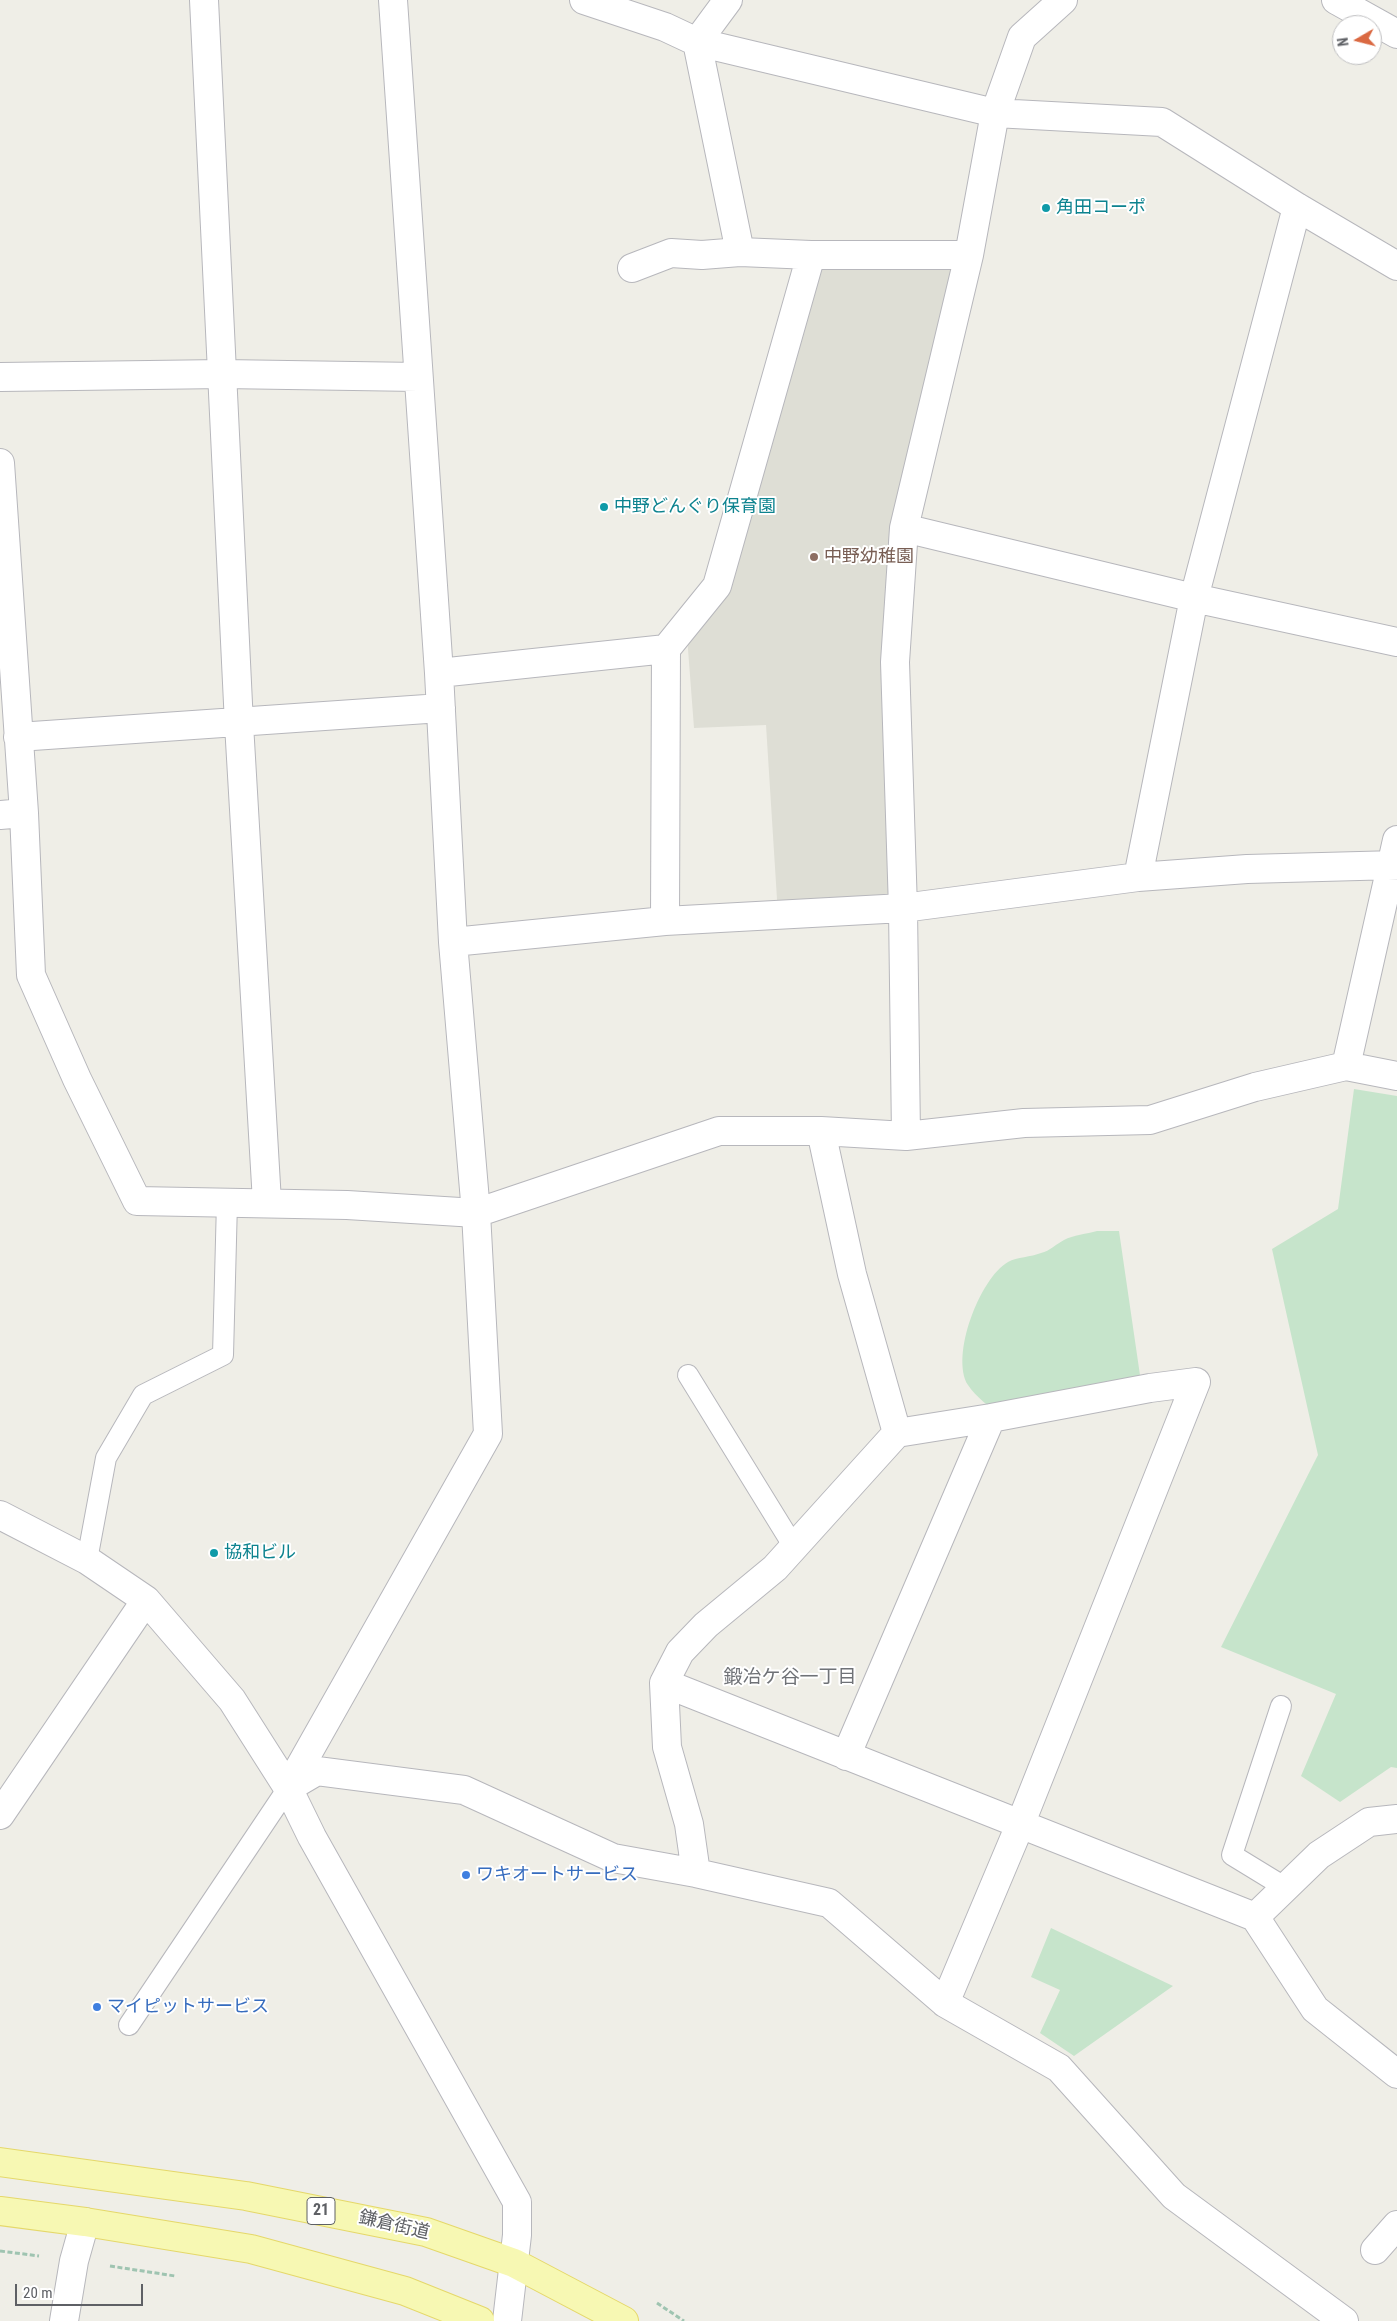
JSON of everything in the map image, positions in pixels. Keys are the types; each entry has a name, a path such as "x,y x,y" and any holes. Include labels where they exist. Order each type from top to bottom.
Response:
{"main road":[{"name":"鎌倉街道","path":"0,2162 246,2196 426,2232 514,2263 624,2321"},
{"path":"0,2211 85,2222 251,2249 405,2291 480,2321"}],"street":[{"path":"204,0 239,724 267,1202"},
{"path":"288,1788 488,1434 476,1213 454,942 441,708 393,0"},
{"path":"584,0 665,27 697,42 995,113 1162,122 1297,208 1397,266"},
{"path":"728,0 697,42 740,252"},
{"path":"906,1136 903,908 895,662 904,528 969,255 995,113 1022,37 1063,0"},
{"path":"1345,2 1397,34"},
{"path":"1138,877 1194,598 1297,208"},
{"path":"632,268 671,253 702,255 740,252 811,255 969,255"},
{"path":"665,921 666,649 717,586 811,255"},
{"path":"0,377 223,374 418,377"},
{"path":"0,463 18,738 12,814 31,975 77,1079 137,1201 347,1204 476,1213 719,1131 821,1131 906,1136 1024,1123 1150,1120 1255,1087 1346,1066 1397,1076"},
{"path":"904,528 1194,598 1397,642"},
{"path":"438,673 666,649"},
{"path":"18,738 239,724 441,708"},
{"path":"454,942 665,921 903,908 1138,877 1395,856 1346,1066"},
{"path":"821,1131 852,1274 896,1433"},
{"path":"696,1874 689,1824 666,1747 664,1683 680,1652 706,1625 775,1568 896,1433 991,1418 1150,1388 1196,1382 1020,1825 945,2003"},
{"path":"846,1756 991,1418"},
{"path":"0,1515 87,1560 146,1600 232,1700 288,1788 312,1837 517,2202 514,2263 507,2321"},
{"path":"0,1815 146,1600"},
{"path":"664,1683 1255,1917 1315,2009 1397,2074"},
{"path":"288,1788 317,1771 464,1790 613,1858 829,1903 945,2003 1058,2068 1174,2196 1344,2321"},
{"path":"1255,1917 1319,1855 1369,1822 1397,1819"},
{"path":"64,2321 74,2261 85,2222"},
{"path":"1375,2250 1397,2225"}],"lane":[{"path":"87,1560 106,1458 143,1394 222,1355 227,1202"},
{"path":"688,1375 794,1547"},
{"path":"1281,1706 1232,1855 1286,1888"},
{"path":"129,2025 288,1788"}],"path":[{"path":"0,2251 182,2277"}],"shaded area":[{"name":"中野幼稚園","path":"811,255 969,255 904,528 903,908 778,915 766,725 694,728 686,623 717,586"}],"green space":[{"path":"1354,1089 1397,1096 1397,1768 1391,1767 1340,1802 1301,1776 1336,1694 1221,1647 1318,1455 1272,1249 1338,1209"},
{"path":"1097,1231 1119,1231 1142,1389 1001,1416 983,1402 971,1389 963,1372 965,1338 978,1300 987,1284 1008,1262 1044,1252 1072,1237"},
{"path":"1051,1928 1173,1986 1074,2056 1040,2033 1060,1990 1031,1977"}],"place":[{"name":"角田コーポ","path":"1046,208"},
{"name":"中野どんぐり保育園","path":"604,507"},
{"name":"中野幼稚園","path":"814,557"},
{"name":"協和ビル","path":"214,1553"},
{"name":"ワキオートサービス","path":"466,1875"},
{"name":"マイピットサービス","path":"97,2007"}],"district":[{"name":"鍛冶ケ谷一丁目","path":"790,1678"}]}
